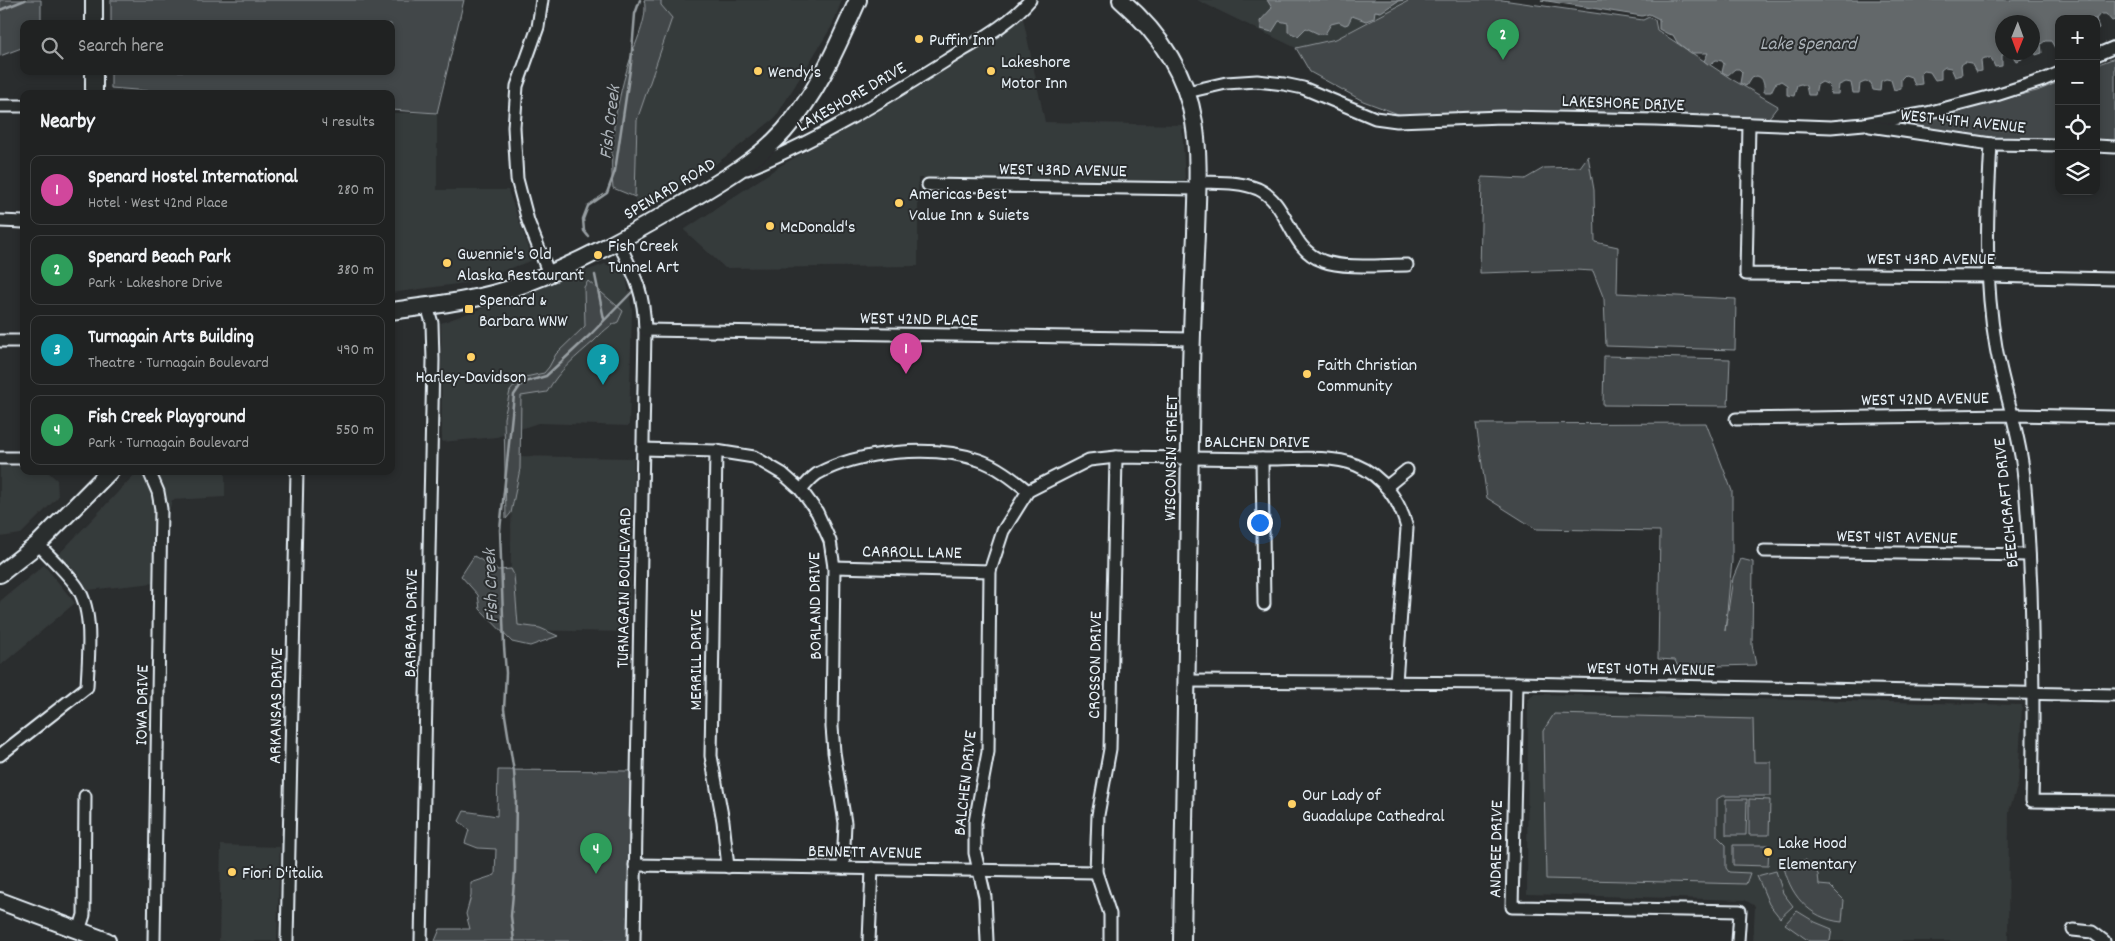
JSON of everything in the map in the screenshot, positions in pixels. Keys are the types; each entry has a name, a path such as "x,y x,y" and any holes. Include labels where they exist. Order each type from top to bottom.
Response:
{"street":[{"path":"94,0 94,20"},
{"path":"542,0 538,27 517,86 514,127 517,179 528,221 549,274"},
{"name":"SPENARD ROAD","path":"395,310 480,297 523,285 618,242 731,175 774,140 803,108 820,81 858,0"},
{"name":"LAKESHORE DRIVE","path":"731,175 786,153 843,122 973,44 1002,24 1030,0"},
{"name":"WISCONSIN STREET","path":"1121,0 1138,14 1162,43 1187,92 1194,122 1198,158 1192,339 1182,941"},
{"path":"2100,53 2115,46"},
{"path":"94,75 94,90"},
{"name":"LAKESHORE DRIVE","path":"1187,92 1226,83 1257,81 1284,84 1303,88 1375,118 1397,121 1502,117 1655,120 1831,127 1864,124 1927,113 1996,95 2055,75"},
{"path":"0,106 20,106"},
{"name":"WEST 43RD AVENUE","path":"1749,124 1746,274 2115,279"},
{"name":"WEST 44TH AVENUE","path":"1864,124 1990,144 2055,145"},
{"path":"774,140 772,149 774,153 786,153"},
{"name":"BEECHCRAFT DRIVE","path":"1990,144 1986,224 1987,276 2004,389 2012,415 2023,468 2029,555 2034,694 2032,801 2115,802"},
{"path":"2100,146 2115,147"},
{"name":"WEST 43RD AVENUE","path":"928,185 1244,184 1260,190 1273,199 1284,214 1295,239 1308,252 1322,261 1340,264 1407,266"},
{"path":"0,222 20,222"},
{"name":"TURNAGAIN BOULEVARD","path":"618,242 638,282 644,305 645,330 634,941"},
{"name":"BARBARA DRIVE","path":"420,941 433,360 432,323 428,306"},
{"name":"WEST 42ND PLACE","path":"645,330 1192,339"},
{"path":"0,341 20,342"},
{"name":"WEST 42ND AVENUE","path":"1736,418 2012,415 2115,417"},
{"name":"BORLAND DRIVE","path":"643,449 716,451 754,457 783,474 801,490 817,512 830,541 834,566 832,727 845,823 843,868"},
{"name":"MERRILL DRIVE","path":"716,451 711,756 723,821 728,867"},
{"path":"801,490 815,476 840,463 868,456 907,452 946,453 980,460 1008,475 1028,491"},
{"name":"BALCHEN DRIVE","path":"987,941 985,897 974,853 975,822 988,752 990,570 1003,530 1028,491 1089,460 1116,457 1333,460 1356,464 1377,477 1386,487 1402,510 1408,528 1396,682"},
{"name":"CROSSON DRIVE","path":"1096,872 1098,815 1110,749 1116,457"},
{"path":"0,458 20,458"},
{"path":"1262,458 1264,604"},
{"path":"1386,487 1406,470"},
{"path":"0,574 38,544 106,475"},
{"name":"IOWA DRIVE","path":"151,475 158,492 160,509 154,941"},
{"name":"ARKANSAS DRIVE","path":"287,941 297,475"},
{"path":"0,755 87,687 87,614 83,597 76,585 38,544"},
{"name":"WEST 41ST AVENUE","path":"1764,551 2029,555"},
{"name":"CARROLL LANE","path":"834,566 990,570"},
{"name":"WEST 40TH AVENUE","path":"1186,681 1516,683 2115,695"},
{"name":"ANDREE DRIVE","path":"1516,683 1512,907 1740,911 1738,941"},
{"path":"79,931 84,915 85,796"},
{"name":"BENNETT AVENUE","path":"635,865 1096,872"},
{"path":"869,941 872,868"},
{"path":"1096,872 1110,914 1110,941"},
{"path":"0,902 107,941"},
{"path":"2074,930 2092,932 2104,941"}],"shaded area":[{"path":"0,0 41,0 41,20 20,20 20,48 0,56"},
{"path":"111,0 464,0 437,113 395,110 395,90 136,90 111,88 111,75 395,75 395,20 111,20"},
{"path":"644,0 661,0 661,5 672,18 637,120 635,197 613,188 613,133 626,72 643,23"},
{"path":"661,0 842,0 832,26 775,118 716,164 640,210 635,206 637,120 671,18 661,5"},
{"path":"1197,0 1410,0 1336,39 1296,48"},
{"path":"1410,0 1502,0 1643,20 1649,17 1655,20 1657,30 1733,80 1778,106 1768,119 1577,112 1401,115 1363,101 1310,72 1296,48 1336,39"},
{"path":"1023,18 1045,122 1182,125 1185,182 918,178 918,266 725,268 684,230 780,166 909,92"},
{"path":"2115,58 2115,147 2100,146 2100,64"},
{"path":"2055,84 2055,145 1991,144 1910,127 1908,122 2037,91"},
{"path":"395,113 437,113 437,190 508,190 533,260 472,282 395,292"},
{"path":"1588,156 1594,190 1595,242 1618,247 1617,293 1736,299 1735,350 1606,346 1604,299 1593,271 1480,273 1482,177 1525,179 1544,168 1580,167"},
{"path":"605,264 625,271 632,310 629,426 538,423 497,437 442,442 441,323"},
{"path":"588,281 623,311 618,322 605,330 568,364 547,392 521,396 520,469 511,513 506,519 504,418 510,391 521,378 544,373 556,354 585,326 584,287"},
{"path":"1604,356 1730,359 1728,406 1603,405"},
{"path":"1706,423 1732,491 1732,561 1725,631 1733,578 1741,559 1753,562 1752,645 1756,665 1678,667 1675,660 1658,659 1660,531 1536,529 1487,498 1476,424"},
{"path":"512,456 634,458 630,632 510,630"},
{"path":"0,466 20,467 20,475 51,475 57,480 58,497 21,534 0,537"},
{"path":"134,475 225,475 225,497 172,500 155,566 154,583 88,590 80,576 58,555"},
{"path":"474,556 498,570 511,569 514,575 518,625 540,628 558,636 530,646 512,642 480,609 478,595 461,576"},
{"path":"44,565 75,603 0,666 0,601"},
{"name":"Lake Hood Elementary","path":"1534,694 2022,705 2018,784 2009,811 2008,941 1753,941 1755,906 1745,900 1527,894 1528,700"},
{"path":"1554,714 1753,719 1754,762 1771,762 1771,796 1722,796 1717,799 1717,836 1726,845 1726,868 1729,872 1750,873 1746,884 1546,879 1543,731"},
{"path":"498,770 630,771 627,941 435,941 440,929 470,929 466,914 471,896 471,883 495,875 496,849 478,848 465,843 469,830 459,821 464,811 497,816"},
{"path":"1726,799 1747,799 1746,835 1726,835"},
{"path":"1749,799 1770,800 1769,835 1749,835"},
{"path":"221,845 280,847 277,941 219,941"},
{"path":"1733,845 1769,845 1768,866 1733,865"},
{"path":"1806,860 1818,874 1819,885 1830,886 1844,900 1842,922 1820,916 1810,910 1795,894 1783,862"},
{"path":"1776,871 1783,893 1793,906 1780,918 1769,904 1757,876"},
{"path":"1797,911 1815,922 1832,929 1830,941 1809,941 1785,924"}],"water":[{"path":"1267,0 1404,0 1398,1 1381,12 1375,11 1374,18 1366,21 1352,16 1348,24 1345,25 1339,22 1331,24 1325,34 1319,34 1306,28 1298,36 1288,32 1288,23 1279,21 1272,32 1261,29 1260,21 1272,8"},
{"name":"Lake Spenard","path":"1541,0 2115,0 2115,20 2112,21 2106,14 2055,15 2055,48 2051,41 2045,41 2041,44 2042,53 2040,54 2040,15 1995,15 1995,60 2002,60 2002,66 1995,67 1991,58 1985,58 1981,60 1982,71 1976,72 1971,63 1965,62 1961,65 1962,75 1955,77 1951,68 1945,67 1941,70 1941,79 1935,80 1930,72 1924,71 1921,74 1922,84 1915,85 1911,77 1905,75 1901,79 1901,88 1894,90 1891,80 1886,79 1881,81 1880,91 1873,90 1871,83 1865,82 1860,84 1859,93 1853,93 1851,83 1846,82 1839,85 1838,94 1831,94 1829,85 1822,82 1817,85 1815,95 1808,95 1806,86 1801,84 1797,85 1794,96 1787,95 1787,85 1781,81 1775,84 1771,92 1764,92 1763,80 1757,76 1751,78 1746,86 1740,83 1742,72 1739,69 1735,69 1728,75 1722,72 1724,64 1722,61 1716,60 1709,65 1704,61 1708,53 1691,53 1677,42 1673,35 1659,29 1659,19 1649,14 1642,16"}],"waterway":[{"name":"Fish Creek","path":"0,10 25,0"},
{"name":"Fish Creek","path":"588,236 584,231 583,219 588,206 607,193 615,171 631,63 635,14 640,0"},
{"name":"Fish Creek","path":"595,275 604,319"},
{"name":"Fish Creek","path":"514,941 511,916 515,871 516,797 504,709 506,673 500,530 514,395 522,383 546,376 633,291"}],"place":[{"name":"Puffin Inn","path":"919,39"},
{"name":"Spenard Beach Park","path":"1503,60"},
{"name":"Wendy's","path":"758,71"},
{"name":"Lakeshore Motor Inn","path":"991,71"},
{"name":"Americas Best Value Inn & Suiets","path":"899,203"},
{"name":"McDonald's","path":"770,226"},
{"name":"Fish Creek Tunnel Art","path":"598,255"},
{"name":"Gwennie's Old Alaska Restaurant","path":"447,263"},
{"name":"Spenard & Barbara WNW","path":"469,309"},
{"name":"Harley-Davidson","path":"471,357"},
{"name":"Spenard Hostel International","path":"906,374"},
{"name":"Faith Christian Community","path":"1307,374"},
{"name":"Turnagain Arts Building","path":"603,385"},
{"name":"Our Lady of Guadalupe Cathedral","path":"1292,804"},
{"name":"Lake Hood Elementary","path":"1768,852"},
{"name":"Fiori D'italia","path":"232,872"},
{"name":"Fish Creek Playground","path":"596,874"}]}
